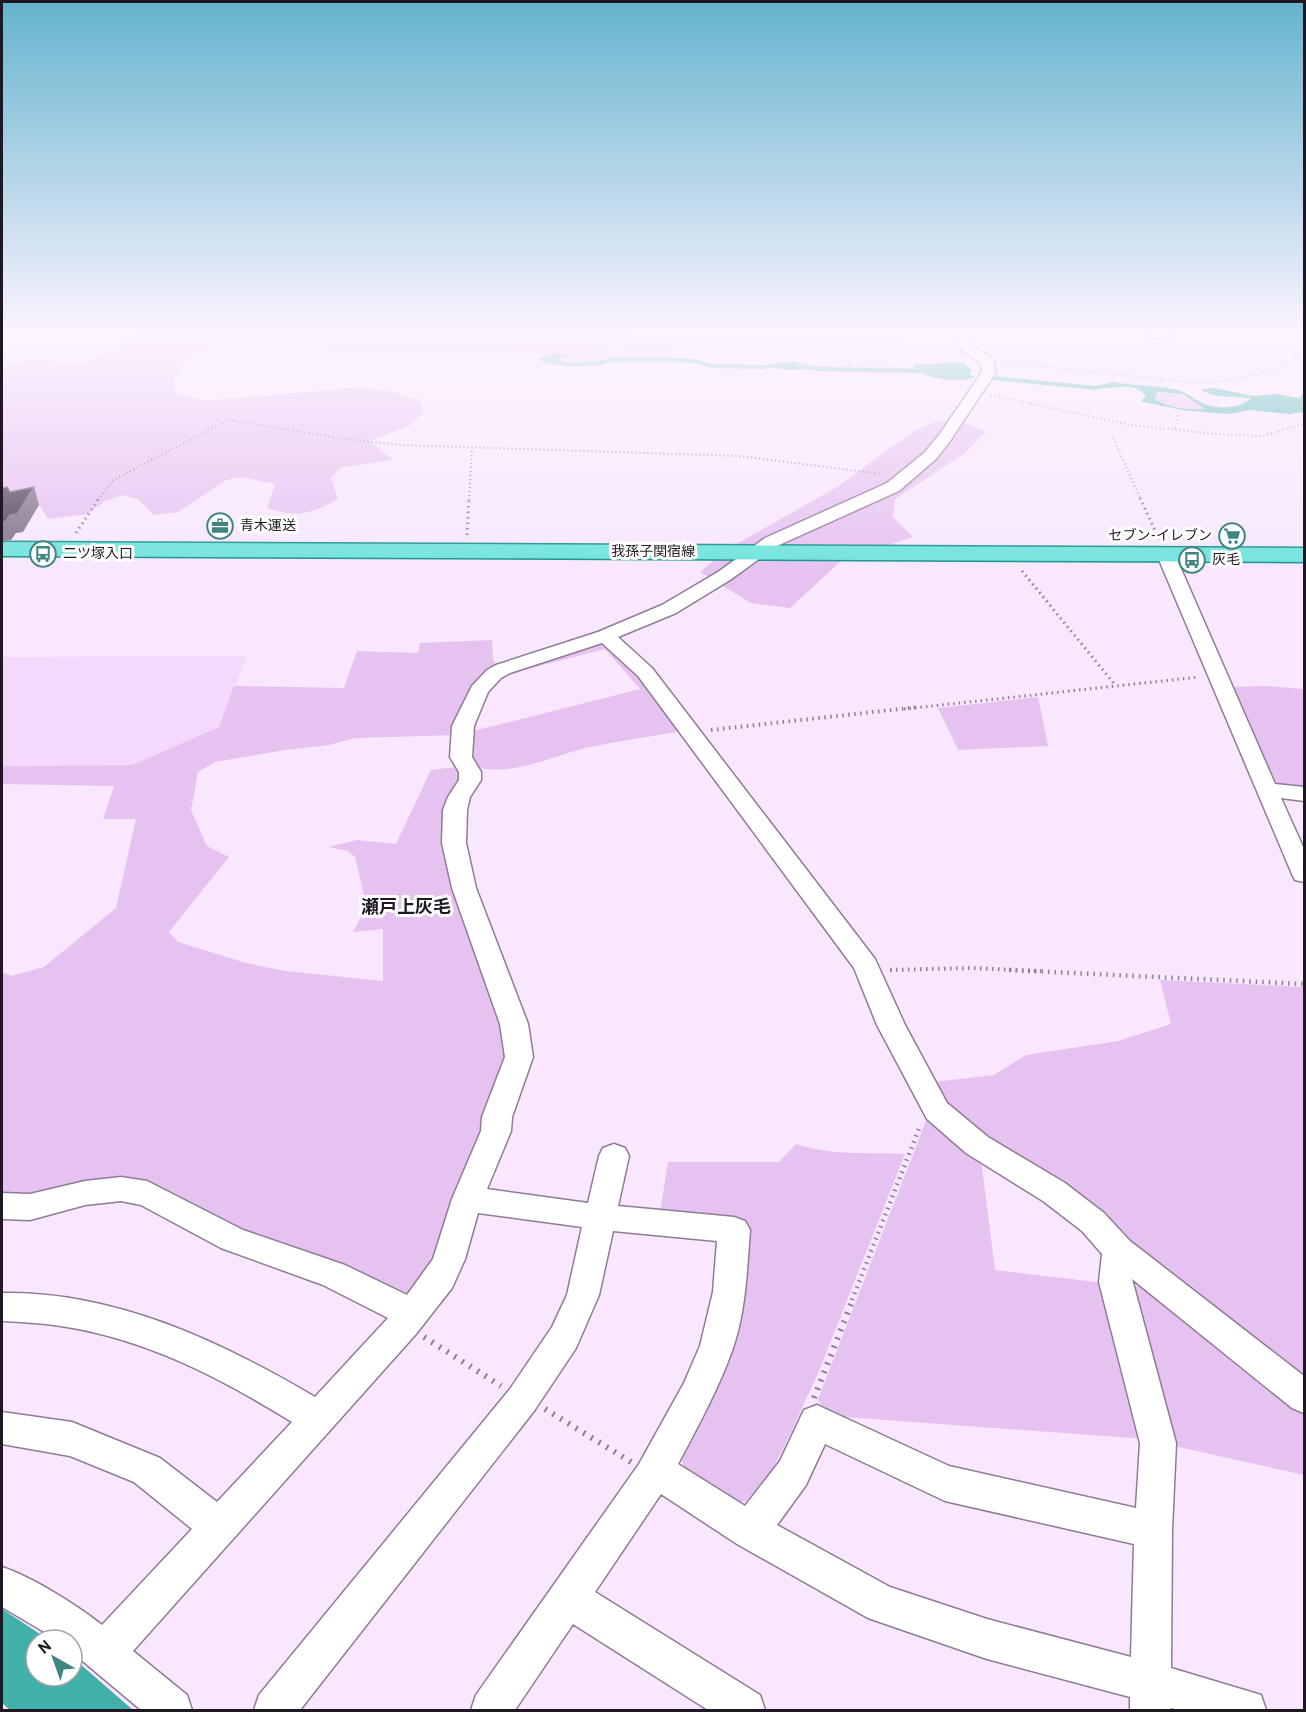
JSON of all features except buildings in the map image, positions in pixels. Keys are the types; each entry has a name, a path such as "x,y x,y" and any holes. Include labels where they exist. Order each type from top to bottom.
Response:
{"main road":[{"name":"我孫子関宿線","path":"2,549 1305,555"}],"street":[{"path":"105,1652 408,1319 440,1278 449,1259 468,1199 496,1131 497,1117 519,1058 514,1024 506,996 464,888 454,843 455,810 459,797 470,780 470,772 461,757 463,726 479,690 494,674 524,661 605,636 669,609 724,576 753,552 771,542 883,492 906,477 930,456 962,412"},
{"path":"1166,555 1266,790 1305,874"},
{"path":"605,636 645,672 868,970 891,1025 937,1111 955,1129 977,1145 1054,1192 1093,1222 1119,1250 1305,1397"},
{"path":"1266,790 1305,794"},
{"path":"274,1710 523,1398 564,1337 583,1295 614,1156"},
{"path":"2,1206 30,1207 85,1194 121,1189 147,1193 232,1239 334,1275 408,1319"},
{"path":"468,1199 600,1217 734,1230 729,1292 717,1346 698,1392 654,1473 491,1710"},
{"path":"1119,1250 1114,1282 1158,1443 1153,1530 1150,1696"},
{"path":"2,1307 79,1314 178,1342 236,1370 318,1418"},
{"path":"750,1531 793,1473 817,1422 945,1483 1153,1530"},
{"path":"2,1428 72,1439 147,1470 219,1526"},
{"path":"654,1473 750,1531 882,1604 1150,1696 1246,1710"},
{"path":"2,1586 71,1625 172,1710"},
{"path":"568,1598 745,1710"}],"path":[{"path":"1078,412 1130,425 1175,428 1231,436 1275,434 1305,424"},
{"path":"1175,428 1178,415"},
{"path":"66,549 113,480 228,420 345,440 472,448 739,456 906,477"},
{"path":"1113,438 1166,555"},
{"path":"465,551 472,448"},
{"path":"1010,554 1117,686"},
{"path":"690,733 1217,675"},
{"path":"868,970 971,968 1305,984"},
{"path":"817,1422 813,1399 927,1109 927,1093"},
{"path":"408,1319 523,1398 654,1473"}],"shaded area":[{"path":"2,412 424,412 409,426 369,441 393,460 342,467 331,478 338,499 304,513 288,513 267,508 275,484 241,477 226,480 178,512 154,515 138,499 122,495 104,502 87,514 48,519 40,506 21,506 2,485"},
{"path":"1204,412 1240,412 1229,414"},
{"path":"1268,412 1304,412 1289,414"},
{"path":"937,421 964,422 986,432 965,453 895,499 893,517 913,537 842,560 790,608 751,603 700,572 728,549 837,487 915,430"},
{"path":"602,639 639,672 681,731 585,748 515,768 500,770 472,766 466,733 640,689 605,649 496,677"},
{"path":"492,640 493,659 497,669 459,735 355,738 329,745 215,762 198,772 191,810 207,846 229,857 169,932 178,942 246,963 285,971 383,981 383,929 353,932 363,913 365,899 355,857 348,851 328,847 357,840 396,844 431,770 456,767 465,773 454,801 513,1043 435,1265 416,1292 404,1297 264,1240 181,1202 2,1198 2,972 11,976 44,967 116,908 136,819 103,819 114,786 2,784 2,766 132,765 219,727 234,686 344,688 357,651 418,653 420,643"},
{"path":"247,656 219,727 132,765 2,766 2,657"},
{"path":"1266,686 1304,689 1304,791 1274,788 1226,687"},
{"path":"1038,697 1048,746 958,750 938,708"},
{"path":"1160,980 1304,987 1304,1386 996,1152 926,1083 994,1075 1026,1055 1118,1041 1171,1024"},
{"path":"929,1113 980,1152 995,1270 1104,1283 1146,1439 831,1416 821,1407 818,1399"},
{"path":"796,1144 836,1152 905,1154 819,1371 785,1445 769,1476 746,1501 734,1503 685,1471 682,1460 737,1306 747,1223 660,1213 668,1162 779,1162"},
{"path":"1145,1283 1304,1413 1304,1475 1174,1446 1130,1290"},
{"path":"2,1609 31,1628 24,1628 24,1688 84,1688 84,1667 133,1710 10,1710 2,1703"}],"place":[{"name":"青木運送","path":"220,526"},
{"name":"セブン-イレブン","path":"1232,536"},
{"name":"二ツ塚入口","path":"43,554"},
{"name":"灰毛","path":"1192,560"}],"district":[{"name":"瀬戸上灰毛","path":"406,908"}]}
